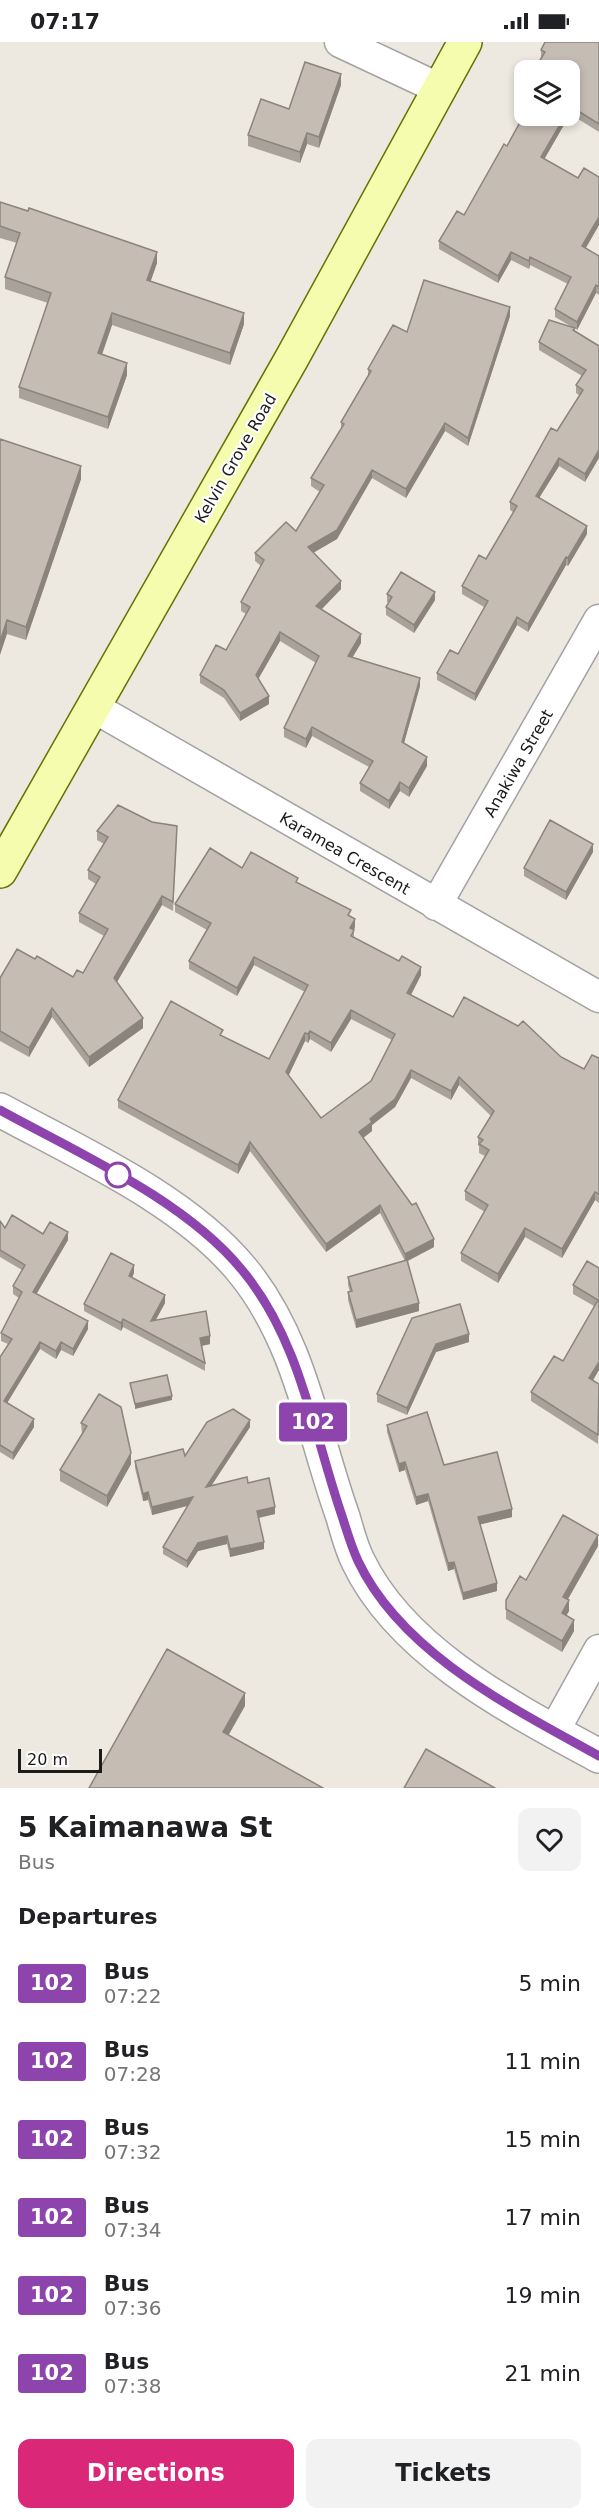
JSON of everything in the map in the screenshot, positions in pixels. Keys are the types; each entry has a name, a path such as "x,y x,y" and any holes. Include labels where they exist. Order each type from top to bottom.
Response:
{"main road":[{"name":"Kelvin Grove Road","path":"0,871 292,358 465,42"}],"street":[{"path":"340,42 438,88"},
{"name":"Anakiwa Street","path":"436,905 599,620"},
{"name":"Karamea Crescent","path":"93,707 599,997"},
{"path":"0,1110 157,1197 200,1228 242,1269 272,1312 298,1371 330,1482 358,1561 384,1603 417,1638 467,1678 599,1756"},
{"path":"554,1731 599,1650"}],"building":[{"path":"545,42 599,42 599,124 580,112 580,60 540,60 545,52 541,50"},
{"path":"305,62 341,74 319,137 307,133 300,152 248,135 261,99 289,109"},
{"path":"518,126 559,126 541,157 578,178 584,168 599,177 599,217 582,246 599,256 599,287 596,285 577,322 555,309 571,277 530,257 529,261 511,252 498,276 439,241 457,211 464,215 504,144 507,146"},
{"path":"0,202 28,211 29,208 157,252 147,280 244,313 230,353 112,313 98,353 127,363 108,417 19,387 51,293 5,277 20,233 0,226"},
{"path":"424,280 510,307 468,438 445,423 406,489 372,470 337,530 308,547 341,581 316,606 361,634 348,656 420,678 402,742 427,757 409,788 400,782 389,801 360,783 373,761 312,727 306,739 284,728 319,656 280,632 256,675 269,696 240,713 224,690 200,675 216,645 226,650 250,607 241,602 264,560 255,553 286,522 296,531 324,485 311,478 344,424 341,422 371,371 368,369 393,325 407,332"},
{"path":"549,320 575,328 573,330 599,346 599,450 585,474 559,458 536,496 587,526 568,558 566,557 528,624 517,617 475,694 437,673 450,650 458,654 488,601 462,586 479,555 486,559 517,506 510,502 551,428 557,431 583,390 576,385 586,370 539,342"},
{"path":"0,439 81,466 26,627 7,620 0,642"},
{"path":"401,572 435,592 414,625 386,607 392,597 387,594"},
{"path":"118,805 152,822 177,826 173,902 162,896 114,978 143,1018 89,1057 52,1008 29,1048 0,1031 0,978 17,949 35,959 37,956 73,977 77,970 83,973 108,929 79,913 100,877 88,870 108,837 97,831"},
{"path":"550,820 593,844 566,892 524,868"},
{"path":"210,848 242,868 251,852 298,878 296,882 351,910 348,915 355,919 350,928 354,930 351,936 399,961 402,956 421,967 407,993 453,1017 464,997 518,1026 523,1021 561,1057 584,1069 592,1055 599,1058 599,1194 595,1192 562,1249 525,1228 498,1274 461,1253 488,1205 465,1191 489,1150 479,1144 483,1140 478,1137 494,1111 459,1077 451,1091 411,1070 395,1099 370,1119 372,1122 359,1132 412,1205 416,1203 434,1239 405,1254 380,1205 326,1244 250,1142 238,1165 118,1100 171,1001 223,1030 220,1035 269,1059 308,985 254,957 237,988 189,961 211,923 175,904","holes":["351,1010 395,1034 371,1081 321,1118 286,1072 305,1033 308,1034 310,1031 331,1043"]},
{"path":"12,1215 43,1234 50,1222 68,1232 33,1292 88,1321 73,1349 61,1342 56,1351 40,1342 4,1401 34,1419 13,1453 0,1445 0,1357 12,1339 1,1333 22,1292 13,1286 25,1265 0,1250 0,1221 5,1228"},
{"path":"111,1253 134,1265 129,1276 165,1295 151,1321 206,1311 210,1336 200,1338 205,1363 123,1319 121,1323 84,1304"},
{"path":"407,1260 419,1303 356,1320 348,1292 352,1291 348,1277"},
{"path":"587,1261 599,1268 599,1362 589,1378 599,1384 598,1435 531,1392 554,1356 563,1361 598,1300 573,1285"},
{"path":"460,1304 469,1334 436,1344 407,1408 377,1394 412,1318"},
{"path":"167,1375 172,1396 135,1404 130,1383"},
{"path":"99,1394 121,1407 131,1453 107,1496 60,1470 87,1426 81,1423"},
{"path":"233,1409 250,1420 206,1487 247,1477 248,1483 269,1478 275,1507 257,1511 264,1542 230,1549 227,1536 198,1543 187,1561 163,1547 193,1497 152,1507 148,1492 143,1494 135,1461 183,1449 185,1456 207,1422"},
{"path":"427,1412 444,1465 497,1452 512,1509 478,1517 497,1583 463,1593 454,1562 448,1563 428,1494 416,1497 405,1462 399,1464 387,1425"},
{"path":"563,1515 598,1535 563,1597 569,1600 562,1613 574,1620 562,1641 506,1609 506,1600 520,1576 526,1580"},
{"path":"167,1649 245,1693 223,1732 323,1788 89,1788"},
{"path":"426,1749 495,1788 404,1788"}],"bus line":[{"name":"102","path":"0,1110 157,1197 200,1228 242,1269 272,1312 298,1371 330,1482 358,1561 384,1603 417,1638 467,1678 599,1756"}]}
